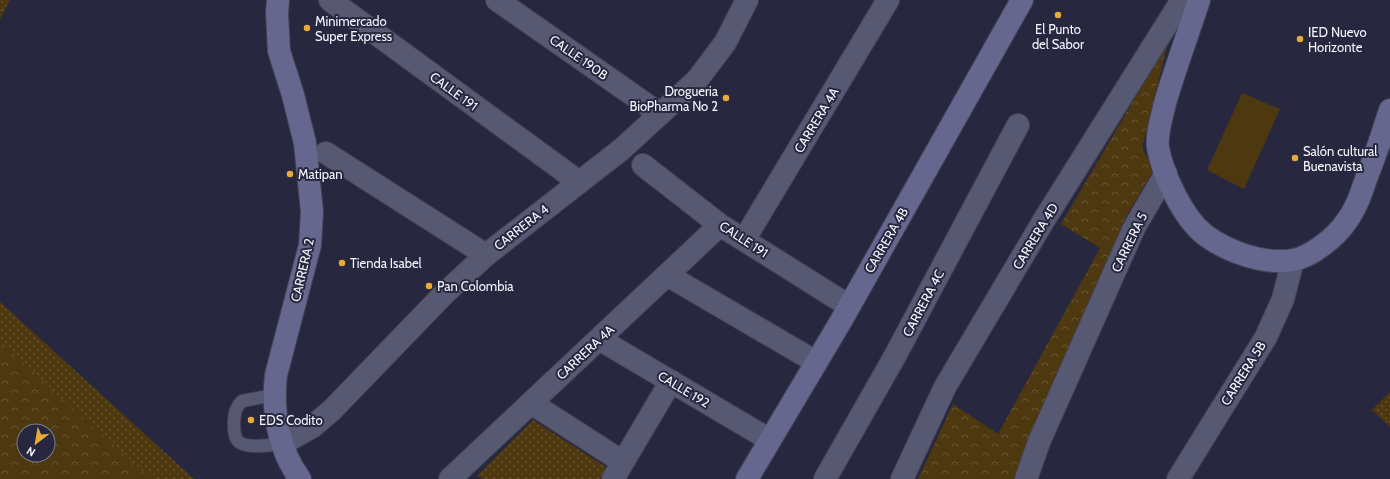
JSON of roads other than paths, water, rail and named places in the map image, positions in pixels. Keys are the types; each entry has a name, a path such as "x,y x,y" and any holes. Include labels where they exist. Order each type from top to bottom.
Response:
{"main road":[{"name":"CARRERA 2","path":"278,0 277,14 279,51 293,95 305,143 312,212 310,245 276,375 274,395 275,414 282,444 300,479"},
{"name":"CARRERA 4B","path":"747,479 849,306 1022,0"},
{"path":"1199,0 1160,122 1158,147 1172,190 1185,213 1204,234 1225,247 1240,254 1265,260 1293,260 1309,254 1329,241 1346,223 1356,205 1379,145 1390,110"}],"street":[{"name":"CALLE 191","path":"330,0 579,182"},
{"name":"CALLE 190B","path":"497,0 660,114"},
{"name":"CARRERA 4","path":"282,444 312,427 332,410 444,294 486,255 622,149 697,80 724,43 747,0"},
{"name":"CARRERA 4A","path":"744,240 888,0"},
{"name":"CARRERA 4D","path":"902,479 949,380 1044,220 1182,0"},
{"name":"CARRERA 4C","path":"825,479 895,356 1018,125"},
{"path":"326,153 486,255"},
{"name":"CALLE 191","path":"643,165 720,225 849,306"},
{"name":"CARRERA 5","path":"1026,479 1038,442 1134,228 1166,173"},
{"name":"CARRERA 4A","path":"454,478 531,403 720,225"},
{"name":"CARRERA 5B","path":"1178,479 1266,337 1283,299 1293,260"},
{"path":"667,275 816,362"},
{"name":"CALLE 192","path":"599,339 770,440"},
{"path":"531,403 618,471 671,381"}],"lane":[{"path":"274,395 242,401 234,413 234,434 238,442 247,446 282,444"}],"place":[{"name":"El Punto del Sabor","path":"1058,15"},
{"name":"Minimercado Super Express","path":"307,28"},
{"name":"IED Nuevo Horizonte","path":"1300,39"},
{"name":"Drogueria BioPharma No 2","path":"726,98"},
{"name":"Salón cultural Buenavista","path":"1295,158"},
{"name":"Matipan","path":"290,174"},
{"name":"Tienda Isabel","path":"342,263"},
{"name":"Pan Colombia","path":"429,286"},
{"name":"EDS Codito","path":"251,420"}]}
